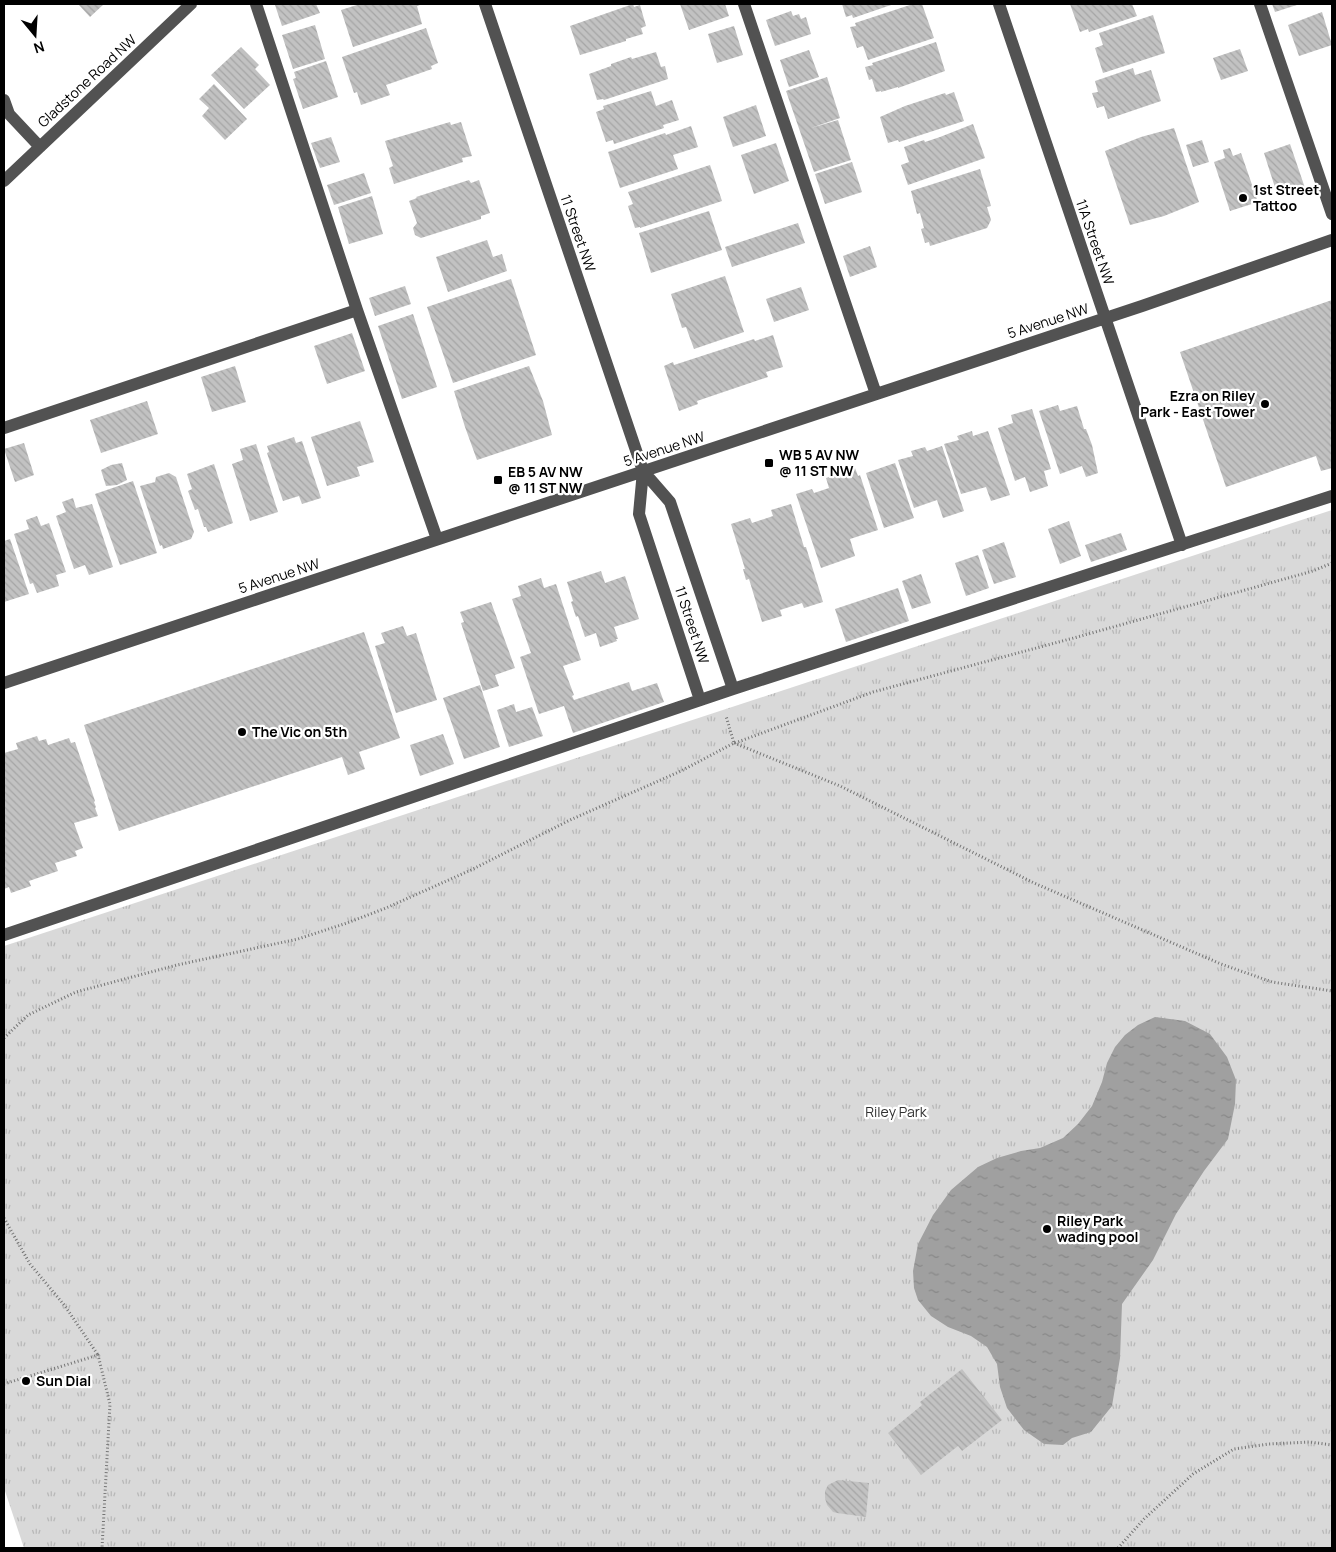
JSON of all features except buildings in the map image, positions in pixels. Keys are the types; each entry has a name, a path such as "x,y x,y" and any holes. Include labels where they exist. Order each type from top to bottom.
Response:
{"street":[{"name":"Gladstone Road NW","path":"4,181 191,4"},
{"path":"256,4 357,310 437,539"},
{"name":"11 Street NW","path":"484,4 643,471 670,502 733,689"},
{"path":"744,4 876,394"},
{"name":"11A Street NW","path":"999,4 1182,545"},
{"path":"1260,4 1332,214"},
{"path":"4,100 9,114 40,146"},
{"name":"5 Avenue NW","path":"4,683 1105,318 1332,240"},
{"path":"4,428 357,310"},
{"name":"11 Street NW","path":"643,471 639,514 700,700"},
{"path":"4,935 733,689 1332,496"}],"path":[{"path":"4,1038 28,1015 76,992 186,963 298,939 386,908 462,874 570,820 681,771 734,743 873,692 1248,589 1332,563"},
{"path":"718,694 734,743 840,786 1034,883 1221,964 1272,982 1332,991"},
{"path":"4,1218 30,1264 65,1306 98,1355 110,1404 102,1548"},
{"path":"4,1384 98,1355"},
{"path":"1118,1548 1144,1519 1193,1474 1234,1449 1269,1444 1310,1442 1332,1445"}],"green space":[{"name":"Riley Park","path":"1332,510 1332,1548 24,1548 4,1488 4,946"}],"water":[{"name":"Riley Park wading pool","path":"1155,1017 1185,1021 1210,1034 1227,1057 1236,1080 1235,1104 1228,1139 1176,1214 1153,1260 1122,1304 1120,1358 1112,1406 1091,1432 1072,1438 1063,1445 1044,1444 1024,1430 1007,1408 1000,1387 997,1364 987,1347 971,1336 948,1327 931,1316 918,1300 914,1288 913,1271 918,1244 933,1215 951,1190 978,1167 997,1158 1040,1148 1063,1138 1078,1124 1092,1106 1102,1082 1107,1063 1115,1047 1125,1035 1138,1025"}],"place":[{"name":"1st Street Tattoo","path":"1243,198"},
{"name":"Ezra on Riley Park - East Tower","path":"1265,404"},
{"name":"WB 5 AV NW @ 11 ST NW","path":"769,463"},
{"name":"EB 5 AV NW @ 11 ST NW","path":"498,480"},
{"name":"The Vic on 5th","path":"242,732"},
{"name":"Riley Park wading pool","path":"1047,1229"},
{"name":"Sun Dial","path":"26,1381"}]}
